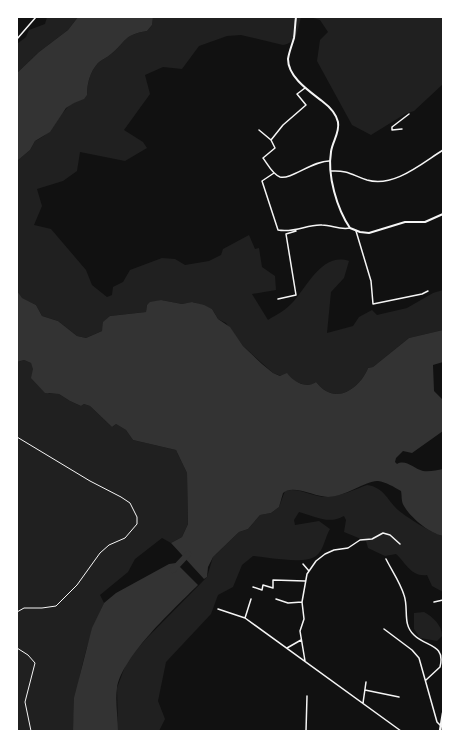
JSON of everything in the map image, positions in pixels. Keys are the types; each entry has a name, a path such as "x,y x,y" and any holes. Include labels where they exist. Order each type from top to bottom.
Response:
{"highway":[{"path":"440,731 443,713"}],"street":[{"path":"17,39 36,17"},
{"path":"296,17 294,39 288,60 292,71 305,88 329,106 337,118 339,127 332,146 330,161 331,171 336,197 350,228"},
{"path":"271,140 283,125 306,105 298,94 305,88"},
{"path":"402,129 392,130 392,127 408,114"},
{"path":"259,130 271,140 275,148 263,158 274,173 280,176 287,176 322,160 330,161"},
{"path":"331,171 349,171 367,180 385,182 409,171 443,150"},
{"path":"274,173 262,181 273,219 278,230 298,230"},
{"path":"278,299 296,295 286,234 322,225 338,229 350,228 356,231 369,232 405,222 425,222 443,214"},
{"path":"356,231 369,275 373,304 422,294 428,291"},
{"path":"306,661 300,631 304,619 302,602 305,582 309,571 316,561 325,554 334,550 348,548 360,540 372,539 383,532 390,534 400,544"},
{"path":"386,559 405,596 407,606 406,623 408,627 414,636 434,647 441,656 440,667 426,680"},
{"path":"303,564 309,571"},
{"path":"253,587 262,590 263,585 273,588 273,580 305,582"},
{"path":"245,618 252,599"},
{"path":"276,599 288,604 302,602"},
{"path":"434,602 443,600"},
{"path":"218,609 245,618 401,731"},
{"path":"384,629 412,650 419,658 437,722 440,725"},
{"path":"287,648 301,640"},
{"path":"363,703 366,682"},
{"path":"365,690 399,697"},
{"path":"306,731 307,696"}],"path":[{"path":"17,437 90,481 121,497 130,503 137,517 137,524 125,538 109,545 100,553 77,585 56,606 24,608 17,612"},
{"path":"17,648 28,655 35,663 25,702 31,731"}],"shaded area":[{"path":"47,17 78,17 68,30 39,52 17,73 17,44 26,37 29,30 45,24"},
{"path":"78,17 153,17 152,25 147,31 134,34 126,39 95,66 88,82 87,95 84,99 66,108 50,132 35,141 30,150 17,161 17,73 39,52 68,30"},
{"path":"153,17 301,17 298,31 288,44 283,45 241,35 227,36 199,46 182,69 163,67 145,75 150,94 124,130 143,142 147,148 125,161 80,152 77,171 63,181 37,189 42,206 34,225 51,229 86,270 92,285 107,297 112,295 113,287 123,282 130,270 162,258 175,259 185,265 209,261 221,255 223,249 249,235 255,249 259,248 262,267 275,276 276,290 252,294 268,320 290,305 316,272 323,266 339,260 349,261 344,278 331,292 327,333 353,326 359,317 372,310 377,315 407,308 433,293 443,290 443,330 409,338 373,367 368,368 357,385 345,392 332,394 316,382 312,385 302,384 273,373 243,346 226,323 218,319 212,309 193,302 182,304 161,300 147,305 146,312 110,316 102,331 86,338 77,336 58,321 42,316 36,305 21,298 17,291 17,161 30,150 35,141 50,131 68,107 87,95 90,78 98,63 129,37 134,34 147,31 152,25"},
{"path":"310,17 443,17 443,84 414,111 405,114 371,135 352,125 317,61 320,40 328,32 320,20"},
{"path":"17,291 22,298 36,305 42,316 58,321 77,336 86,338 102,331 103,322 110,316 146,312 147,305 150,302 161,300 182,304 192,302 204,305 212,309 218,319 230,327 243,346 273,373 280,376 287,373 296,382 304,385 309,385 316,382 332,394 345,392 357,385 368,368 373,367 409,338 443,330 443,362 433,365 434,391 443,400 443,431 412,453 403,451 396,458 395,462 397,464 407,463 423,471 443,469 443,536 432,532 416,520 407,511 403,504 401,491 384,482 373,481 341,494 328,497 292,490 283,493 279,507 271,513 260,515 248,529 239,532 213,557 208,567 207,577 204,579 171,543 182,537 188,524 187,473 176,450 133,440 126,430 116,424 112,427 90,406 84,404 81,406 59,394 45,393 31,378 33,369 31,363 24,360 17,362"},
{"path":"24,360 31,363 49,394 59,394 81,406 84,404 90,406 112,427 116,424 126,430 133,440 176,450 187,473 188,524 182,537 171,543 162,538 135,559 128,572 100,595 104,603 86,649 76,698 73,731 17,731 17,362"},
{"path":"367,485 380,490 395,507 411,519 432,532 443,536 443,592 432,586 427,575 417,574 409,569 396,554 385,556 368,548 366,541 344,532 346,520 344,516 338,519 327,520 299,512 294,520 295,525 319,521 330,529 319,553 310,559 303,560 285,560 253,556 242,565 233,587 218,595 211,614 166,662 158,701 165,719 159,731 118,731 117,688 127,661 145,640 207,577 213,557 239,532 248,529 260,515 271,513 279,507 285,491 296,490 317,496 328,497 343,494"},
{"path":"176,563 198,585 139,647 121,675 116,693 118,731 73,731 74,698 92,628 104,603 116,593 169,564"},
{"path":"424,612 431,616 439,625 442,636 437,641 420,638 414,629 414,613"}],"waterway":[{"path":"173,570 188,554"}]}
